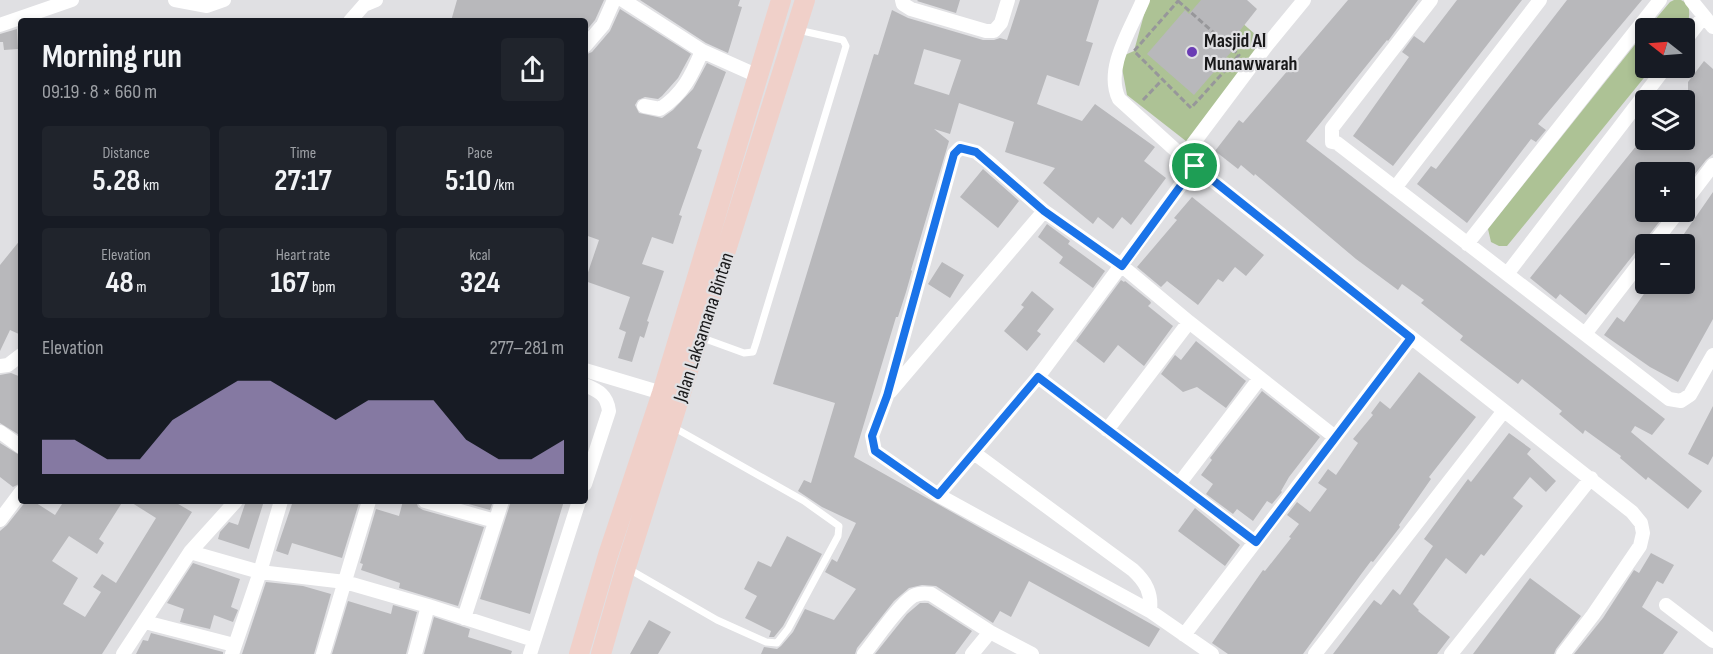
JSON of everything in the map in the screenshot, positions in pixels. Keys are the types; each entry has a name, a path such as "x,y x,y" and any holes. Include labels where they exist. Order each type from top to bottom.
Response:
{"main road":[{"name":"Jalan Laksamana Bintan","path":"579,654 608,555 662,393 781,0"},
{"name":"Jalan Laksamana Bintan","path":"601,654 670,426 806,0"},
{"path":"706,250 726,256"}],"street":[{"path":"20,18 72,0"},
{"path":"175,0 207,6 224,0"},
{"path":"588,42 603,25 614,0"},
{"path":"623,0 702,51 758,76"},
{"path":"903,0 903,4 911,9 986,31 994,31 1001,23 1008,0"},
{"path":"1143,0 1116,63 1114,88 1119,99 1189,161 1503,412 1592,478 1632,512 1641,523 1643,533 1640,546 1563,654"},
{"path":"938,495 1038,377 1122,266 1267,45 1304,0"},
{"path":"1431,0 1332,128 1332,142 1337,143 1669,399 1681,401 1690,395 1713,355"},
{"path":"1395,188 1540,0"},
{"path":"1467,244 1660,0"},
{"path":"1691,0 1708,22 1695,33"},
{"path":"353,18 367,2"},
{"path":"0,25 18,19"},
{"path":"644,106 660,109 669,104 689,82 702,51"},
{"path":"1507,274 1657,78"},
{"path":"1212,654 1150,611 938,495 875,451 872,436 887,396 954,154 960,148 976,152 1044,211 1122,266 1335,437"},
{"path":"1695,189 1713,165"},
{"path":"887,396 1044,211"},
{"path":"1661,234 1670,222"},
{"path":"1585,334 1635,269"},
{"path":"1107,430 1189,322"},
{"path":"1184,634 1411,338"},
{"path":"0,366 8,365 18,357"},
{"path":"588,371 662,393"},
{"path":"1038,377 1256,542"},
{"path":"1179,484 1260,378"},
{"path":"588,386 600,391 608,404 609,411 588,475"},
{"path":"1315,654 1503,412"},
{"path":"0,432 18,445"},
{"path":"974,453 1141,577 1148,588 1151,600 1150,611"},
{"path":"1451,654 1592,478"},
{"path":"0,520 18,496"},
{"path":"123,654 189,552 233,504"},
{"path":"145,622 233,650 280,504"},
{"path":"323,654 368,504"},
{"path":"436,504 495,521"},
{"path":"464,618 501,504"},
{"path":"189,552 260,572 345,582 464,618 532,647 578,504"},
{"path":"864,654 904,604 915,595 924,593 932,594 990,632 1032,654"},
{"path":"1666,605 1713,641"},
{"path":"415,654 428,606"},
{"path":"972,654 990,632"}],"lane":[{"path":"700,337 744,353 753,352 756,343 846,46 843,40 797,29"},
{"path":"626,567 717,620 766,642 777,643 788,629 838,536 839,526 804,501 670,426"}],"path":[{"path":"1178,1 1239,55 1191,108 1162,80 1134,51 1178,1"},
{"path":"1132,111 1162,80"}],"green space":[{"path":"1148,0 1216,0 1264,42 1191,145 1127,95 1120,57 1134,51"},
{"path":"1681,0 1688,4 1689,18 1656,18 1670,2"},
{"path":"1635,45 1635,78 1644,78 1507,246 1499,246 1491,242 1488,229"}],"building":[{"path":"457,0 604,0 595,20 588,28 588,18 452,18"},
{"path":"640,0 740,0 738,6 742,7 728,53 706,43"},
{"path":"918,0 960,0 956,13"},
{"path":"1020,0 1099,0 1086,41 1093,43 1079,86 1047,75 1037,104 1082,121 1095,104 1155,147 1144,161 1166,178 1131,225 1122,217 1113,229 1098,217 1093,224 1043,183 1055,168 1005,152 1014,122 959,103 950,134 934,129 949,141 906,292 898,317 896,317 854,457 1160,629 1149,647 1029,581 1011,617 1000,611 993,623 936,586 922,585 909,588 894,601 857,648 855,654 761,654 764,647 777,649 781,646 793,632 805,609 834,620 856,589 825,572 832,559 837,562 856,523 822,507 798,491 804,480 811,483 835,403 773,384 874,54 878,55 892,10 908,18 983,40 1000,38 1007,40","holes":["924,49 961,60 949,95 914,84"]},
{"path":"1201,0 1247,0 1257,9 1227,47 1232,51 1194,95 1147,54 1185,10 1189,14"},
{"path":"1348,0 1418,0 1388,41 1306,141 1665,419 1652,435 1635,426 1631,432 1702,491 1688,509 1648,477 1646,480 1620,458 1621,456 1585,430 1583,434 1559,414 1562,411 1522,379 1518,384 1460,340 1463,336 1421,303 1424,300 1402,284 1398,290 1356,259 1255,174 1254,176 1241,165 1238,169 1215,151 1239,120 1243,123"},
{"path":"1457,0 1522,0 1393,166 1353,136 1409,57 1402,52 1414,36 1424,43"},
{"path":"1567,0 1642,0 1538,124 1546,130 1536,142 1531,139 1467,223 1417,184 1431,166 1436,169"},
{"path":"620,9 691,54 678,78 662,96 658,99 645,97 638,100 635,105 639,113 662,118 673,110 693,89 707,63 726,72 697,148 702,150 679,215 682,216 673,244 652,237 642,264 664,271 647,321 649,322 644,338 640,336 632,362 618,358 626,332 619,329 630,297 588,282 588,272 599,240 588,236 588,54 610,31"},
{"path":"17,29 18,49 4,50 3,42 0,42 0,34"},
{"path":"1704,61 1713,69 1713,154 1695,174 1695,162 1635,162 1635,222 1659,222 1650,234 1635,234 1635,253 1586,315 1560,294 1556,299 1530,278 1635,147 1635,150 1695,150 1695,90 1688,90 1688,82 1691,78 1695,78 1695,73"},
{"path":"983,169 1019,201 998,228 960,197"},
{"path":"1713,192 1713,319 1678,382 1650,367 1604,335 1617,317 1624,322 1644,294 1695,294 1695,234 1684,234 1692,222 1695,222 1695,218"},
{"path":"1192,197 1264,255 1246,276 1235,267 1223,282 1218,279 1198,305 1167,281 1161,287 1137,267 1177,220 1174,218"},
{"path":"1047,224 1070,241 1068,244 1105,271 1093,288 1059,263 1063,257 1038,237"},
{"path":"18,243 18,334 10,330 0,351 0,265"},
{"path":"942,262 964,275 950,298 928,284"},
{"path":"1121,280 1150,301 1148,306 1173,326 1144,366 1118,345 1104,363 1076,341"},
{"path":"1032,291 1054,309 1037,331 1041,334 1027,351 1004,331 1024,307 1021,305"},
{"path":"1196,341 1246,381 1226,408 1197,387 1183,392 1161,374 1175,355 1181,360"},
{"path":"1419,372 1476,417 1429,477 1431,479 1399,525 1400,527 1373,562 1371,561 1303,654 1228,654 1212,643 1263,570 1265,571 1291,538 1289,537 1299,524 1287,515 1297,502 1310,512 1327,489 1318,483 1328,469 1336,475 1358,443 1353,439 1373,415 1371,413 1380,401 1390,409"},
{"path":"11,373 18,376 18,434 0,423 0,375"},
{"path":"1262,391 1320,437 1289,477 1282,492 1272,504 1267,501 1253,521 1237,509 1233,514 1206,494 1213,484 1201,475 1212,460 1210,458"},
{"path":"1713,406 1713,456 1708,465 1688,454"},
{"path":"1509,433 1531,449 1527,454 1556,481 1546,492 1530,477 1513,498 1523,506 1484,556 1481,554 1466,574 1446,558 1413,604 1418,611 1450,637 1437,654 1333,654 1374,600 1381,605 1393,589 1400,595 1433,546 1424,539 1468,479 1471,482"},
{"path":"0,443 18,454 18,484 13,487 0,477"},
{"path":"24,504 38,504 55,515 62,504 121,504 99,539 104,543 97,554 69,536 52,561 78,578 63,604 85,617 101,592 93,587 102,574 116,583 156,518 134,504 178,504 192,512 102,654 0,654 0,531"},
{"path":"245,504 263,504 249,549 218,539 220,532 229,522 238,525"},
{"path":"292,504 359,504 342,558 292,543 288,555 276,551"},
{"path":"402,504 417,504 423,510 484,527 458,606 399,588 400,583 361,570 363,564 360,563 376,509 399,516"},
{"path":"469,504 492,504 490,510"},
{"path":"510,504 563,504 530,614 480,599"},
{"path":"1195,508 1240,545 1225,566 1178,531"},
{"path":"787,536 822,554 783,626 774,637 769,637 771,631 745,618 757,596 744,589 758,561 771,567"},
{"path":"1651,553 1674,565 1663,584 1657,581 1642,607 1678,632 1663,654 1574,654 1603,618 1634,570 1639,573"},
{"path":"193,563 240,579 231,607 238,610 233,622 214,615 210,629 180,622 184,609 167,603"},
{"path":"1530,578 1581,616 1554,654 1473,654"},
{"path":"266,582 303,586 331,594 314,654 242,654"},
{"path":"348,601 391,614 393,605 417,612 406,654 332,654"},
{"path":"920,603 928,603 972,631 955,654 875,654 907,614"},
{"path":"434,617 470,629 468,637 512,651 511,654 424,654"},
{"path":"649,620 671,632 658,654 630,654"},
{"path":"151,633 223,652 223,654 136,654 143,640 148,641"}],"place":[{"name":"Masjid Al Munawwarah","path":"1192,52"}],"route":[{"path":"960,148 976,152 1044,211 1122,266 1195,166 1411,338 1256,542 1038,377 938,495 875,451 872,436 887,396 954,154 960,148"}]}
